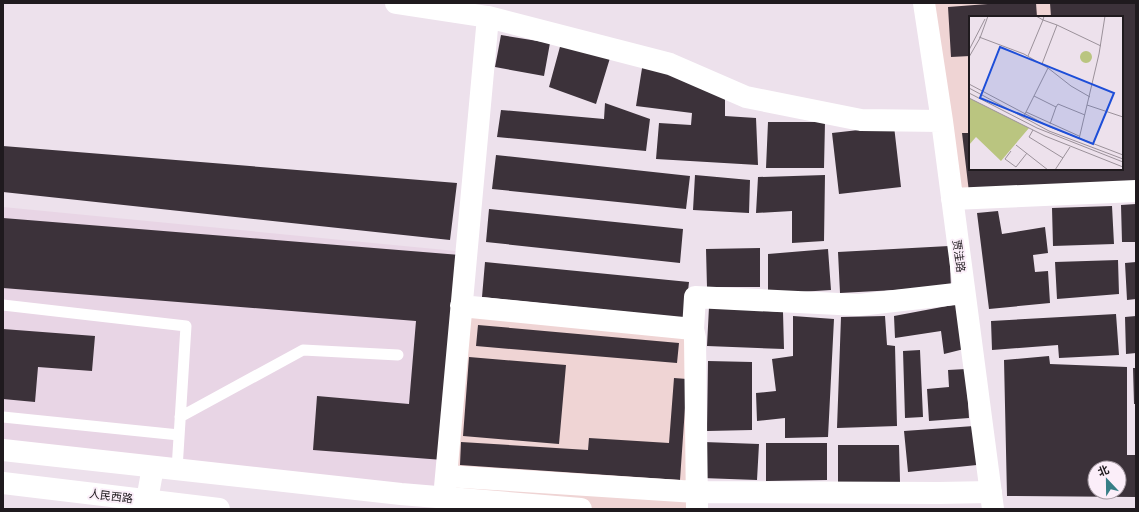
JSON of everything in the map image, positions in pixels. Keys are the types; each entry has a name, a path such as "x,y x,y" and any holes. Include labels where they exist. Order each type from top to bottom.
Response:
{"street":[{"path":"396,3 419,5 488,17 670,64 746,97 861,120 942,121"},
{"name":"贾洼路","path":"924,3 942,121 992,500"},
{"path":"443,503 488,17"},
{"path":"952,200 1136,191"},
{"path":"696,501 695,338 693,329 695,297 859,306 964,293"},
{"path":"461,306 693,329"},
{"path":"3,450 177,469 443,503 581,509"},
{"path":"147,500 153,467"},
{"path":"446,476 696,501 939,493 992,500"},
{"name":"人民西路","path":"3,483 219,509"}],"lane":[{"path":"3,306 186,326 177,469"},
{"path":"180,417 303,350 398,355"},
{"path":"3,417 179,435"}],"shaded area":[{"path":"924,3 1136,3 1136,191 952,199"},
{"path":"3,207 466,252 444,498 3,450"},
{"path":"461,313 695,338 697,509 581,509 444,498"}],"building":[{"path":"1001,3 1036,3 1037,16 969,16 969,56 951,57 948,7"},
{"path":"1050,3 1136,3 1136,184 969,192 962,133 969,133 969,170 1123,170 1123,16 1051,16"},
{"path":"501,35 550,43 544,76 495,67"},
{"path":"561,43 610,58 596,104 549,87"},
{"path":"643,62 725,94 725,116 756,118 758,165 656,159 659,123 691,125 692,113 636,106"},
{"path":"605,103 650,119 646,151 497,137 501,110 604,119"},
{"path":"768,122 825,122 824,168 766,168"},
{"path":"894,126 901,187 839,194 832,133"},
{"path":"3,146 457,183 450,240 3,192"},
{"path":"496,155 690,176 686,209 492,189"},
{"path":"695,175 750,180 749,213 693,210"},
{"path":"825,175 824,241 792,243 792,211 756,213 758,177"},
{"path":"1136,204 1136,242 1122,242 1121,205"},
{"path":"1112,206 1114,244 1053,246 1052,208"},
{"path":"489,209 683,229 680,263 486,242"},
{"path":"998,211 1002,234 1045,227 1048,253 1033,255 1035,272 1048,271 1050,303 989,309 977,213"},
{"path":"3,218 460,255 443,460 313,450 317,396 409,404 416,321 3,288"},
{"path":"949,246 951,287 840,293 838,252"},
{"path":"760,248 760,287 707,287 706,249"},
{"path":"828,249 831,290 768,294 768,254"},
{"path":"1118,260 1119,294 1057,299 1055,262"},
{"path":"485,262 689,282 685,318 482,297"},
{"path":"1136,262 1136,299 1127,300 1125,263"},
{"path":"958,304 964,349 944,354 941,331 895,338 894,316"},
{"path":"709,307 783,312 784,349 707,346"},
{"path":"1116,314 1119,355 1059,358 1058,345 992,350 991,321"},
{"path":"793,316 834,319 828,437 785,438 785,418 757,421 756,393 776,391 772,359 793,356"},
{"path":"885,316 887,345 895,346 897,426 837,428 841,317"},
{"path":"1136,316 1136,353 1126,354 1125,317"},
{"path":"478,325 679,343 677,363 476,346"},
{"path":"3,329 95,336 92,371 38,367 35,402 3,399"},
{"path":"920,350 923,417 905,418 903,351"},
{"path":"1049,356 1050,364 1127,367 1127,455 1136,455 1136,497 1127,497 1127,460 1087,460 1087,497 1007,496 1004,360"},
{"path":"469,357 566,365 559,444 463,436"},
{"path":"708,361 752,362 752,430 707,431"},
{"path":"1133,368 1136,368 1136,404 1134,404"},
{"path":"966,369 969,418 929,421 927,389 949,387 948,370"},
{"path":"674,378 687,379 680,480 460,465 461,442 588,450 589,438 669,443"},
{"path":"974,426 977,465 908,472 904,431"},
{"path":"704,442 759,444 757,480 702,478"},
{"path":"766,443 827,443 827,480 766,481"},
{"path":"838,445 899,445 900,482 838,483"}]}
